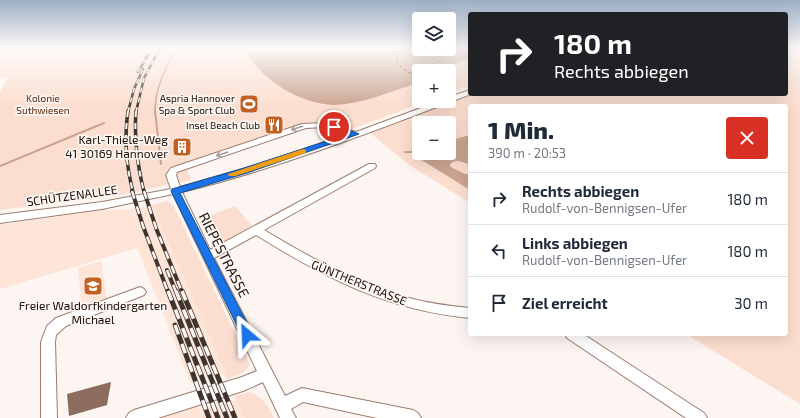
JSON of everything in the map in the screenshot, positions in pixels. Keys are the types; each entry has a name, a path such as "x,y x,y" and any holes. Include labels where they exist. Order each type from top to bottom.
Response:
{"street":[{"name":"SCHÜTZENALLEE","path":"456,98 468,93"},
{"name":"SCHÜTZENALLEE","path":"0,219 147,198 175,191 244,171 427,108"},
{"path":"175,191 171,175 174,170 305,126 326,125 352,133"},
{"path":"208,256 372,166"},
{"name":"RIEPESTRASSE","path":"175,191 285,412"},
{"name":"GÜNTHERSTRASSE","path":"256,230 305,261 399,301 427,309 468,313"},
{"path":"49,418 48,342 49,334 54,327 61,322 140,292"},
{"path":"575,336 699,418"},
{"path":"134,418 243,384 266,374"},
{"path":"285,412 302,395 413,418"}],"shaded area":[{"path":"257,68 412,68 412,85 366,100 335,105 322,104 295,95 270,80"},
{"path":"468,138 468,164 458,161 450,164 451,167 468,174 468,189 422,160 456,160 456,141"},
{"path":"152,205 228,379 222,374 190,382 137,248 0,289 0,225 101,210 128,210"},
{"name":"Freier Waldorfkindergarten Michael","path":"101,261 107,299 82,308 78,268"},
{"path":"235,396 245,418 143,418 197,403 200,410 234,400"}],"green space":[{"name":"Kolonie Suthwiesen","path":"0,68 257,68 264,76 282,87 334,104 358,101 412,85 412,107 344,132 322,127 301,130 187,168 191,180 120,195 0,210 0,92 8,77 0,78"},
{"path":"456,68 468,68 468,87 456,91"},
{"path":"788,68 800,68 800,404 689,336 788,336 788,104 468,104 468,202 408,164 369,132 412,116 412,160 456,160 456,116 413,116 435,108 456,108 456,101 468,96 788,96"},
{"path":"167,201 173,205 250,365 244,372 228,379 152,205"},
{"path":"235,206 252,226 223,242 219,242 205,217"},
{"path":"249,392 265,402 274,418 245,418 235,396"}],"building":[{"path":"111,382 107,405 69,416 67,394"}],"waterway":[{"path":"155,111 155,103 159,87 167,68"},
{"path":"155,111 161,164"},
{"path":"0,166 104,123"},
{"path":"456,140 468,137"},
{"path":"405,152 412,152"}],"ferry route":[{"path":"402,68 409,73 412,73"}],"railway":[{"path":"138,72 141,68"},
{"path":"136,112 144,78 150,68"},
{"path":"128,112 134,89 143,69"},
{"path":"128,111 126,152 133,192"},
{"path":"136,111 135,132 144,192"},
{"path":"132,191 143,226 168,292"},
{"path":"144,191 156,228 182,292"},
{"path":"167,270 176,292"},
{"path":"168,291 218,418"},
{"path":"176,291 227,418"},
{"path":"182,291 235,418"},
{"path":"175,325 209,418"}],"slow traffic":[{"path":"232,174 303,151"}],"place":[{"name":"Aspria Hannover Spa & Sport Club","path":"249,104"},
{"name":"Insel Beach Club","path":"274,125"},
{"name":"Karl-Thiele-Weg 41 30169 Hannover","path":"182,147"},
{"name":"Freier Waldorfkindergarten Michael","path":"93,286"}],"route":[{"path":"247,335 175,191 244,171 355,134 334,127"}]}
